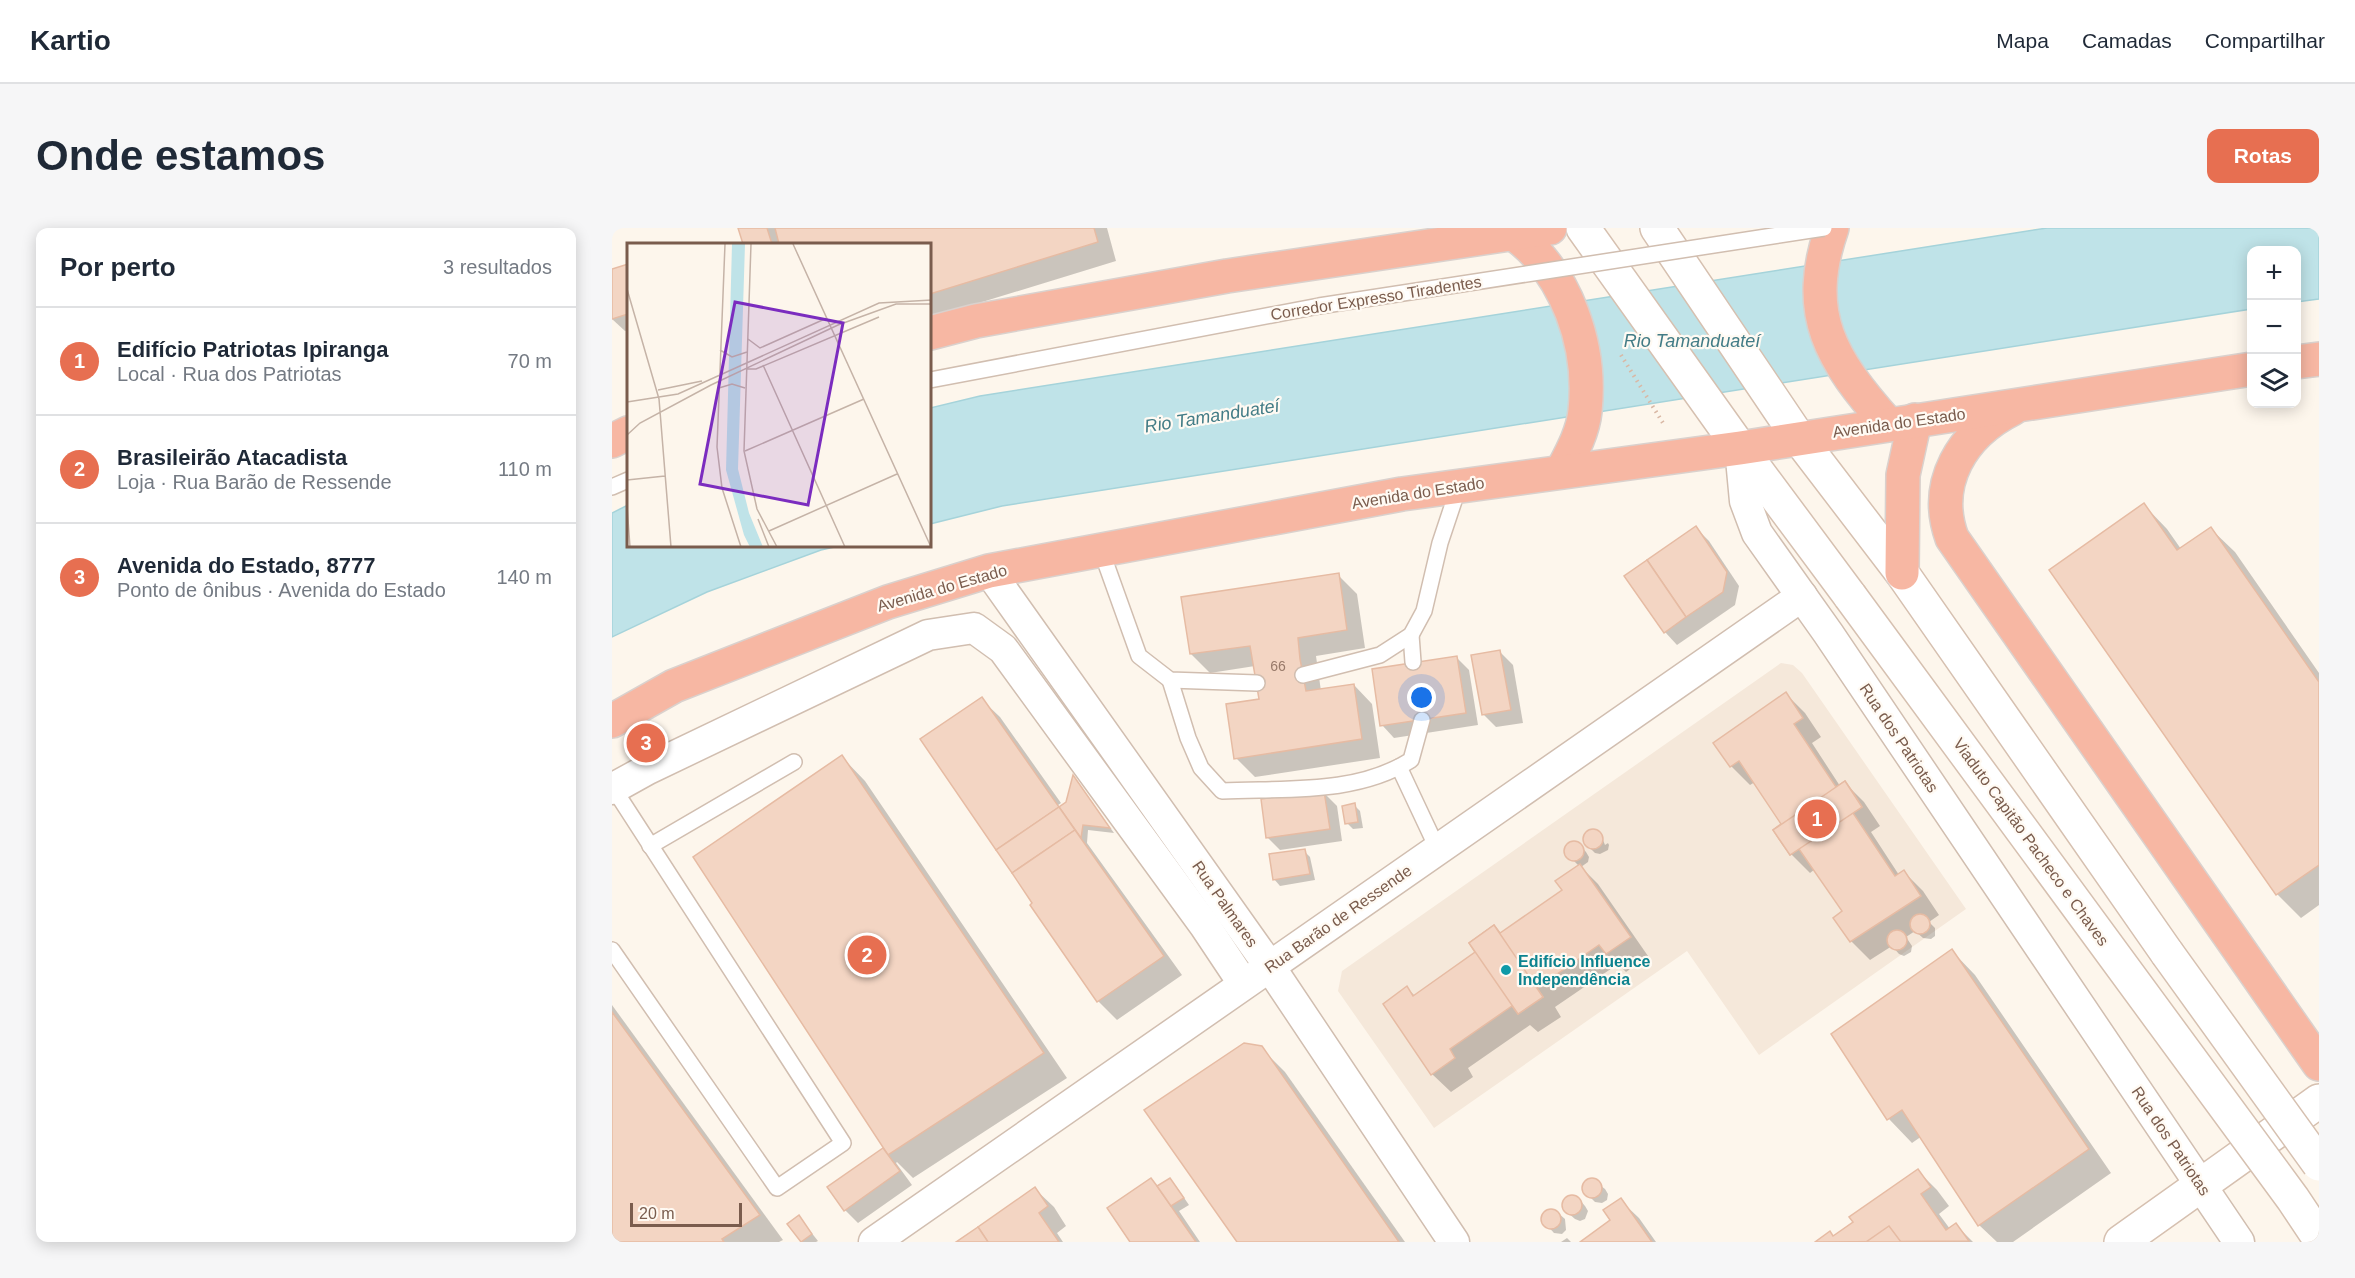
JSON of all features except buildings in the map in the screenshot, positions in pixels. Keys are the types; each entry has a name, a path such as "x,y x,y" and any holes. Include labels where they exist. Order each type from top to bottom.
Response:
{"highway":[{"path":"932,332 976,321 1204,280 1550,228"},
{"path":"1832,228 1822,261 1818,296 1825,328 1839,362 1849,377 1902,422 1902,573"},
{"path":"1514,234 1542,258 1560,284 1576,326 1581,348 1585,369 1585,412 1580,433 1562,471"},
{"path":"2301,361 2319,359"},
{"name":"Avenida do Estado","path":"612,721 674,686 888,602 989,572 1402,494 1740,448 1798,437 2247,370"},
{"path":"2021,405 2000,415 1981,430 1966,447 1953,468 1947,483 1946,501 1946,521 1952,538 2319,1064"},
{"path":"612,441 627,434"}],"main road":[{"path":"1582,228 1740,448"},
{"path":"1657,228 1798,437 1902,573 2167,952 2319,1164"},
{"name":"Viaduto Capitão Pacheco e Chaves","path":"1740,448 2319,1238"},
{"path":"2121,1242 2319,1101"}],"street":[{"name":"Rua dos Patriotas","path":"1740,448 1745,501 1757,533 2239,1242"},
{"name":"Rua Palmares","path":"989,572 1270,967 1454,1242"},
{"name":"Rua Barão de Ressende","path":"874,1242 1802,596"},
{"path":"612,788 928,635 974,628 1003,649 1199,917 1243,983"}],"lane":[{"name":"Corredor Expresso Tiradentes","path":"932,380 1319,306 1824,228"},
{"path":"612,487 627,480"},
{"path":"1303,675 1380,655 1411,635 1424,611 1440,543 1460,486"},
{"path":"1101,550 1139,656 1170,681 1188,738 1201,768 1222,791 1348,785 1400,767 1411,760 1422,720"},
{"path":"1411,635 1413,662"},
{"path":"1170,681 1257,684"},
{"path":"650,846 794,762"},
{"path":"1400,767 1438,850"},
{"path":"612,788 843,1143 777,1188 612,950"}],"shaded area":[{"path":"1781,663 1793,665 1802,673 1966,909 1759,1055 1687,951 1434,1128 1338,991 1342,971"}],"water":[{"name":"Rio Tamanduateí","path":"2047,228 2319,228 2319,299 2301,301 2301,246 2247,246 2247,310 1002,506 932,524 932,408 980,396"},
{"path":"627,506 627,548 830,548 707,592 612,637 612,513"}],"place":[{"name":"Avenida do Estado, 8777","path":"646,743"},
{"name":"Edifício Patriotas Ipiranga","path":"1817,819"},
{"name":"Brasileirão Atacadista","path":"867,955"},
{"name":"Edifício Influence Independência","path":"1506,970"}]}
